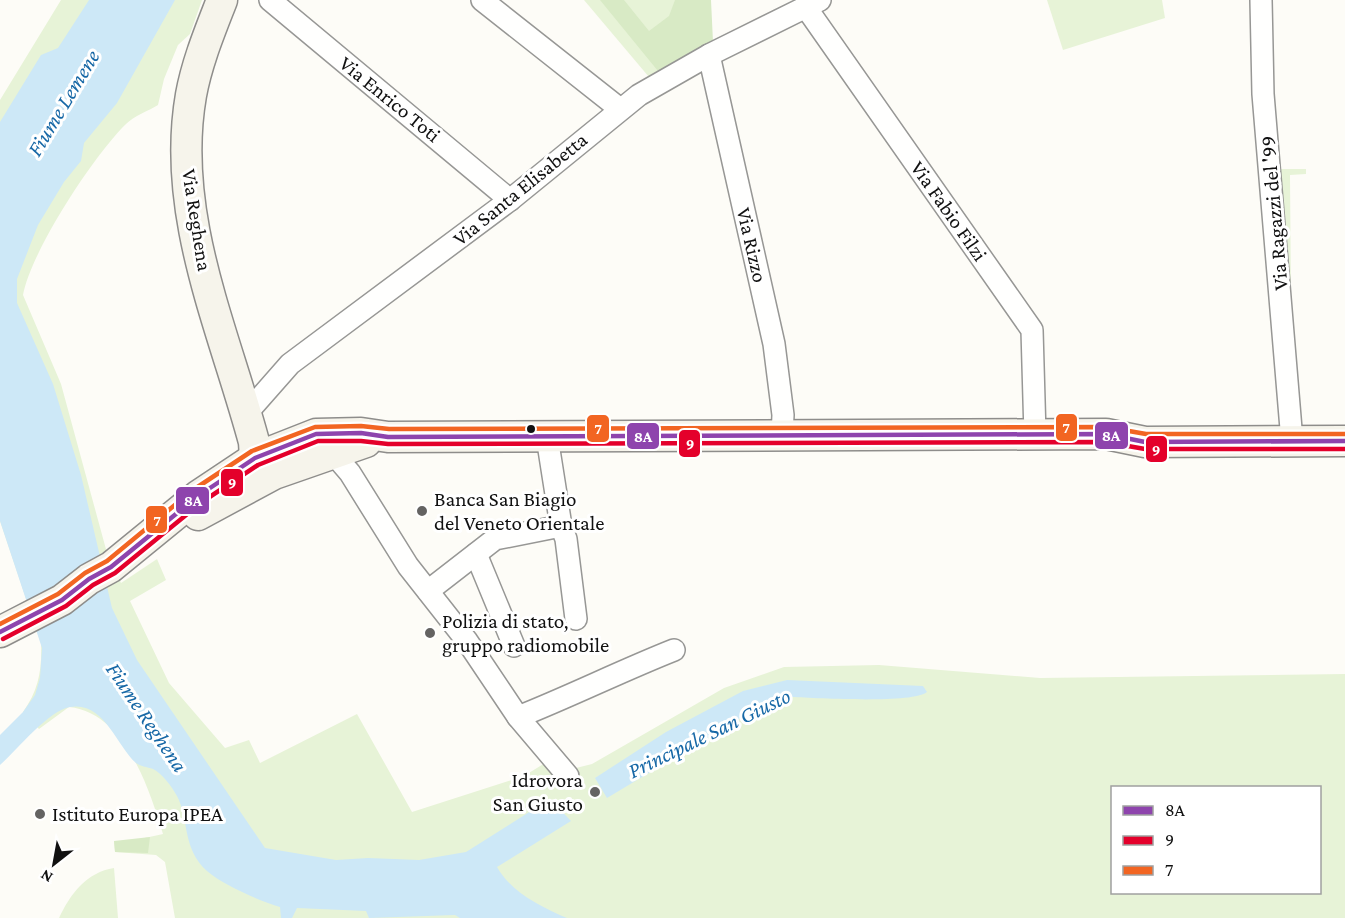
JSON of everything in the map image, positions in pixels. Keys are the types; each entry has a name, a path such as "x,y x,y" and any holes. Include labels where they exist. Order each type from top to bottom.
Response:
{"main road":[{"name":"Via Reghena","path":"135,549 224,477 246,434 196,245 189,194 187,144 191,97 201,54 222,0"},
{"path":"6,621 53,590 100,573 135,549 319,449 388,437 1292,433 1345,426"},
{"path":"1292,433 1345,441"},
{"path":"193,517 206,502 242,481 246,434 319,449"}],"street":[{"name":"Via Enrico Toti","path":"270,0 510,200"},
{"path":"482,0 620,109"},
{"name":"Via Ragazzi del '99","path":"1261,0 1263,94 1292,433"},
{"name":"Via Santa Elisabetta","path":"246,434 290,364 510,200 620,109 639,95 709,55 811,2"},
{"name":"Via Fabio Filzi","path":"811,2 1032,330 1035,435"},
{"name":"Via Rizzo","path":"709,55 774,344 783,416 782,436"},
{"path":"547,437 561,526 567,539 576,619"},
{"path":"319,449 350,473 408,566 467,641 518,717 568,776"},
{"path":"428,591 495,540 561,526"},
{"path":"476,554 514,646"},
{"path":"518,717 571,696 610,675 674,650"}],"green space":[{"path":"61,0 202,0 190,34 178,45 164,79 158,105 126,124 81,180 38,254 28,276 23,295 61,384 107,553 121,583 157,559 166,580 130,601 169,683 225,748 249,740 260,763 357,714 412,812 524,776 545,763 556,773 592,764 724,688 784,667 879,665 1040,678 1345,674 1345,918 175,918 165,862 156,855 115,852 114,841 131,841 163,834 142,775 120,738 105,723 89,712 69,707 39,729 23,712 33,695 38,679 41,643 0,521 0,100"},
{"path":"584,0 711,0 668,64 649,77"},
{"path":"600,0 624,0 649,31 669,16 675,0 711,0 713,42 658,71"},
{"path":"1047,0 1162,0 1165,18 1063,50"},
{"path":"1279,169 1306,169 1306,174 1290,175 1291,304"},
{"path":"150,837 148,853 115,852 114,841"},
{"path":"114,868 118,918 59,918 68,901 80,886 96,874"}],"water":[{"path":"89,0 175,0 117,103 84,143 81,161 64,182 38,225 17,279 17,303 53,384 81,475 112,608 137,660 265,848 336,860 368,858 419,860 466,852 550,799 571,821 497,867 518,891 537,904 567,918 460,918 455,915 369,918 366,911 297,908 292,918 281,918 280,907 242,892 207,871 193,853 181,805 170,785 153,769 136,763 101,717 82,707 70,707 52,715 0,765 0,735 23,712 35,695 40,678 42,648 0,521 0,122 41,55 58,48"},
{"name":"Principale San Giusto","path":"787,680 923,686 927,692 918,696 884,699 792,697 754,710 607,798 595,778 666,732 743,691"}],"transit line":[{"name":"7","path":"0,624 58,594 85,573 107,561 193,490 252,451 315,427 361,426 389,429 1106,427 1146,434 1345,434"},
{"name":"8A","path":"0,632 62,600 89,579 111,567 198,496 255,458 316,434 361,433 388,437 1106,434 1145,442 1345,441"},
{"name":"9","path":"3,639 66,606 93,585 115,573 202,502 258,465 318,441 361,441 388,444 1105,442 1145,449 1345,449"}],"place":[{"name":"Banca San Biagio del Veneto Orientale","path":"422,511"},
{"name":"Polizia di stato, gruppo radiomobile","path":"430,633"},
{"name":"Idrovora San Giusto","path":"595,792"},
{"name":"Istituto Europa IPEA","path":"40,814"}],"water label":[{"name":"Fiume Lemene","path":"63,103"},
{"name":"Fiume Reghena","path":"147,717"}]}
